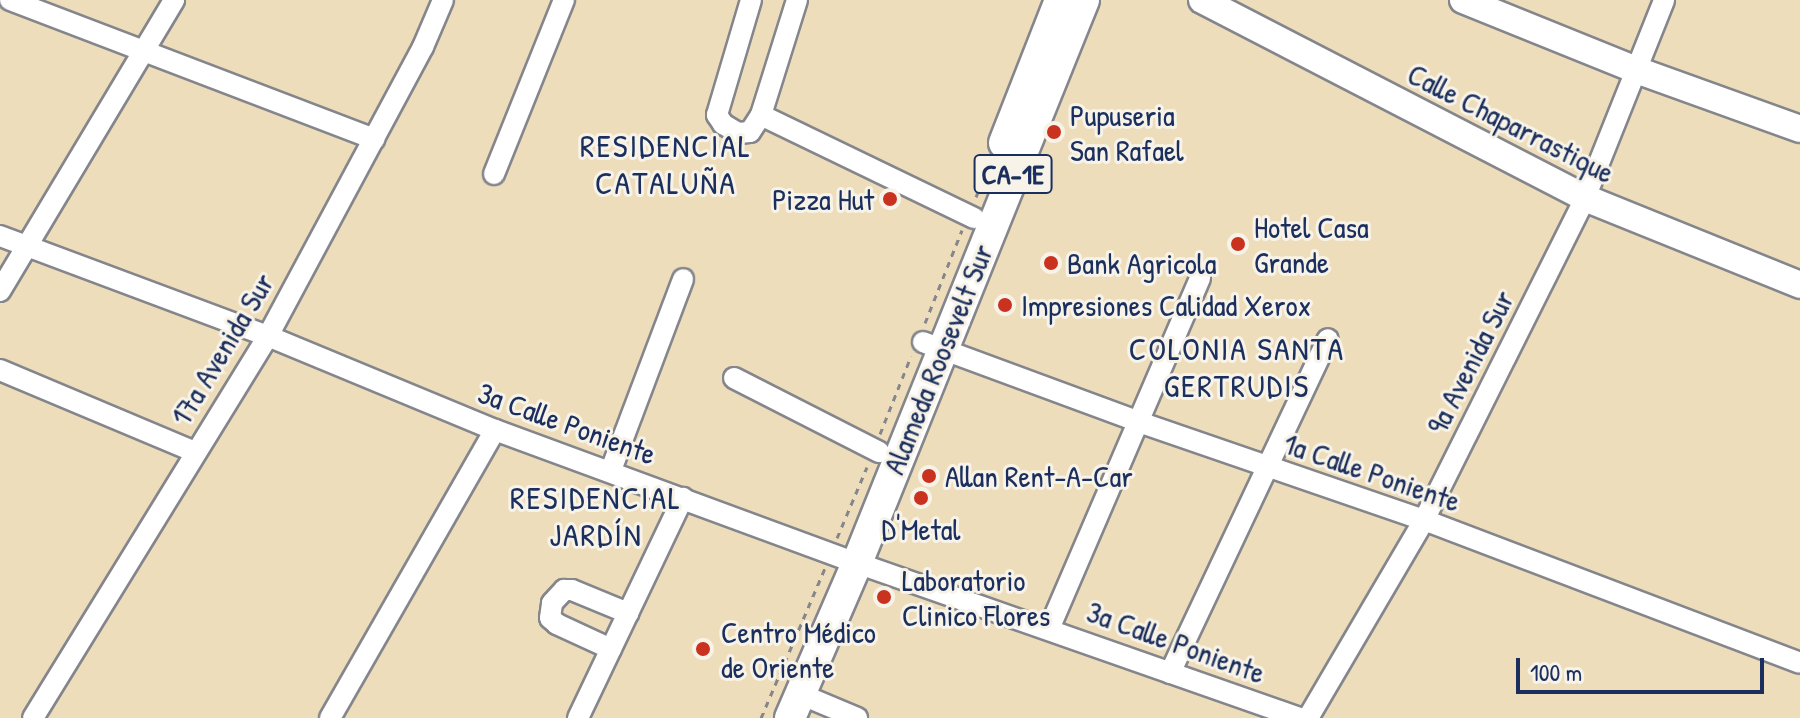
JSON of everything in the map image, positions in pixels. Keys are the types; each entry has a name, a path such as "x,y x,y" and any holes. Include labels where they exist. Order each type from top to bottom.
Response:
{"highway":[{"name":"Alameda Roosevelt Sur","path":"771,718 840,557 926,341 972,215 1060,0"},
{"name":"Alameda Roosevelt Sur","path":"795,706 840,557 877,449 1084,0"}],"main road":[{"name":"Calle Chaparrastique","path":"1202,0 1585,198 1800,285"},
{"path":"1463,0 1636,70 1800,129"}],"street":[{"path":"10,0 374,139"},
{"path":"0,291 174,0"},
{"name":"17a Avenida Sur","path":"33,718 268,336 423,47 443,0"},
{"path":"494,174 564,0"},
{"path":"751,0 717,115 723,124 738,133 750,132 761,115 797,0"},
{"name":"9a Avenida Sur","path":"1308,718 1424,520 1585,198 1664,0"},
{"path":"761,115 972,215"},
{"name":"3a Calle Poniente","path":"0,236 268,336 495,430 611,470 840,557 1299,718"},
{"path":"1049,629 1200,278"},
{"path":"611,470 683,279"},
{"path":"1170,673 1328,339"},
{"name":"1a Calle Poniente","path":"926,341 1136,421 1424,520 1800,663"},
{"path":"0,370 195,452"},
{"path":"734,378 877,449"},
{"path":"330,718 495,430"},
{"path":"578,718 683,498"},
{"path":"611,649 557,624 550,618 552,603 564,590 572,590 628,613"},
{"path":"795,706 857,718"}],"path":[{"path":"761,718 827,564 840,557 837,539 926,341 992,156"}],"place":[{"name":"Pupuseria San Rafael","path":"1054,132"},
{"name":"Pizza Hut","path":"890,199"},
{"name":"Hotel Casa Grande","path":"1238,244"},
{"name":"Bank Agricola","path":"1051,263"},
{"name":"Impresiones Calidad Xerox","path":"1005,305"},
{"name":"Allan Rent-A-Car","path":"929,476"},
{"name":"D'Metal","path":"921,498"},
{"name":"Laboratorio Clinico Flores","path":"884,597"},
{"name":"Centro Médico de Oriente","path":"703,649"}],"district":[{"name":"RESIDENCIAL CATALUÑA","path":"666,166"},
{"name":"COLONIA SANTA GERTRUDIS","path":"1237,368"},
{"name":"RESIDENCIAL JARDÍN","path":"596,518"}]}
